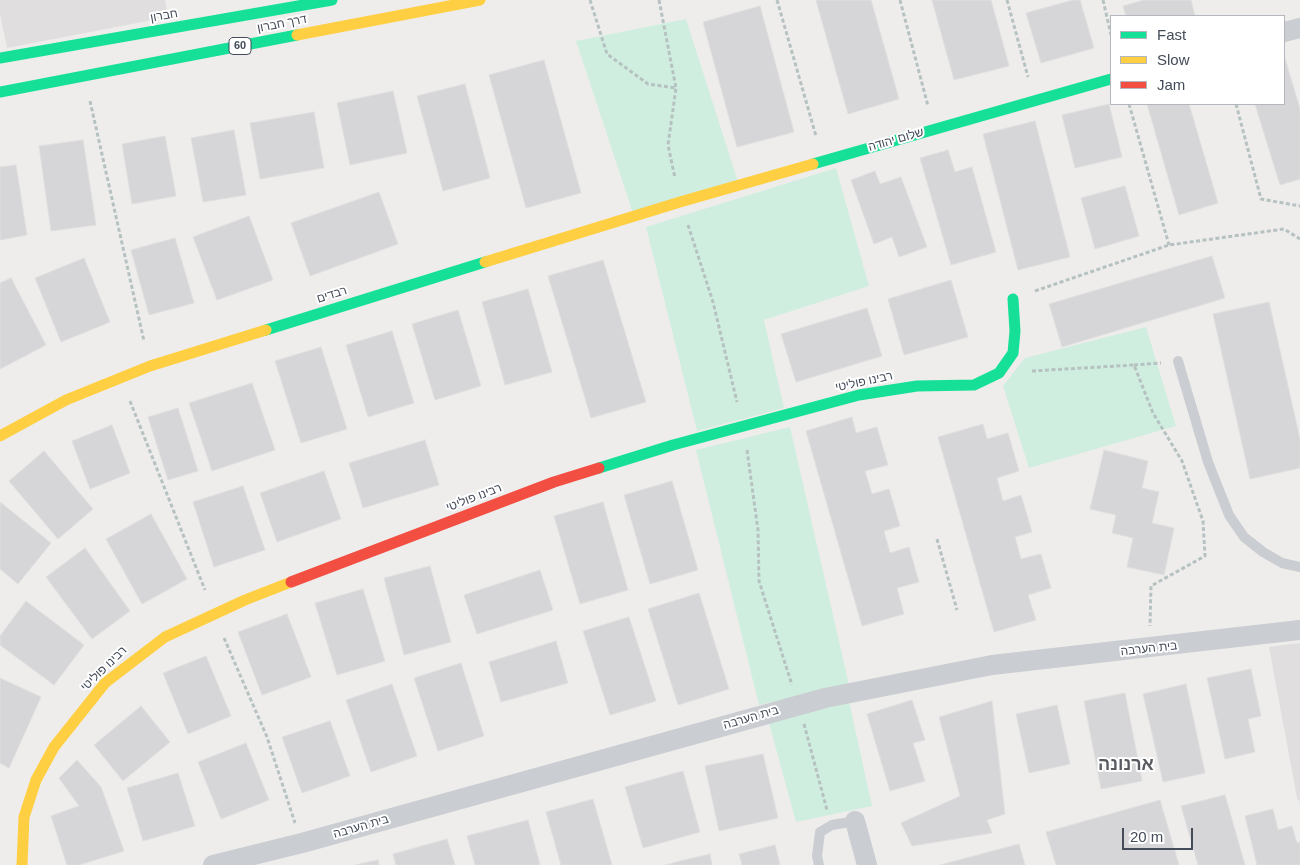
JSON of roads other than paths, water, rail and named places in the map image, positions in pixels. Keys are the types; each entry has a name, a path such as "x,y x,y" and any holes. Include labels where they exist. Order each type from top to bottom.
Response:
{"main road":[{"name":"חברון","path":"0,58 332,0"},
{"name":"דרך חברון","path":"0,92 480,0"},
{"name":"שלום יהודה","path":"680,202 1110,79"},
{"name":"רבדים","path":"0,436 14,426 66,400 150,366 680,202"},
{"name":"רבינו פוליטי","path":"22,865 24,817 36,780 54,747 105,683 165,636 245,600 554,482 672,445 859,395 917,386 958,387 974,385 999,373 1013,353 1015,331 1013,299"}],"street":[{"path":"1285,32 1300,28"},
{"name":"בית הערבה","path":"213,865 302,843 825,698 992,666 1300,630"},
{"path":"855,820 867,865"}],"lane":[{"path":"1178,361 1208,462 1229,514 1244,537 1264,552 1282,563 1300,567"},
{"path":"820,865 817,856 820,832 832,825 855,820"}],"district":[{"name":"ארנונה","path":"1126,765"}]}
